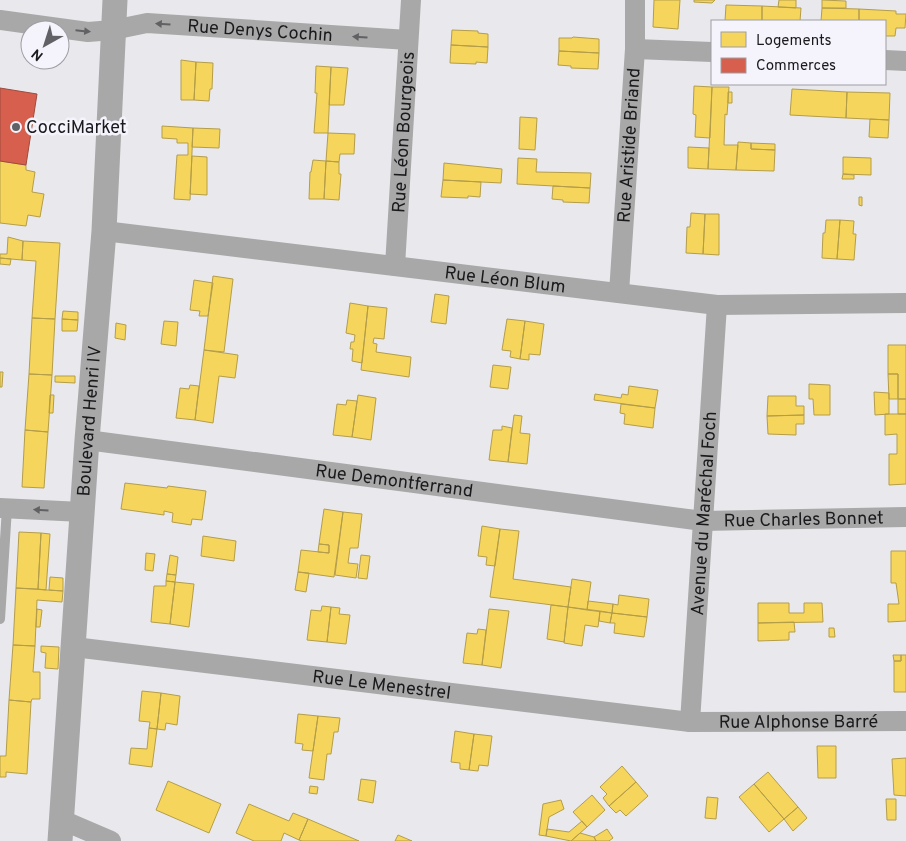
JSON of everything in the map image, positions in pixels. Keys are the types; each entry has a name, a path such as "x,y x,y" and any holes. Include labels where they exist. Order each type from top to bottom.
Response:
{"street":[{"name":"Boulevard Henri IV","path":"61,831 87,440 104,231 115,0"},
{"name":"Rue Léon Bourgeois","path":"394,266 411,0"},
{"name":"Rue Aristide Briand","path":"619,293 635,49 635,0"},
{"name":"Rue Denys Cochin","path":"0,20 88,32 113,30 147,23 408,40"},
{"path":"635,49 711,52"},
{"path":"886,60 906,60"},
{"name":"Rue Léon Blum","path":"104,231 718,304 906,303"},
{"name":"Avenue du Maréchal Foch","path":"690,722 718,304"},
{"name":"Rue Demontferrand","path":"87,440 703,521"},
{"path":"4,508 82,512"},
{"name":"Rue Charles Bonnet","path":"703,521 906,517"},
{"name":"Rue Le Menestrel","path":"74,647 690,722"},
{"name":"Rue Alphonse Barré","path":"690,722 906,722"},
{"path":"61,831 111,841"}],"lane":[{"path":"0,619 4,508"}],"building: Logements":[{"path":"654,0 680,0 678,29 653,27"},
{"path":"694,0 715,0 712,3 694,2"},
{"path":"779,0 796,0 796,8 778,7"},
{"path":"822,0 846,1 846,8 822,8"},
{"path":"726,5 762,6 762,20 725,20"},
{"path":"762,6 801,8 800,20 762,20"},
{"path":"822,8 859,9 859,20 821,20"},
{"path":"859,9 896,11 896,14 906,14 905,28 896,28 895,36 886,36 886,20 859,20"},
{"path":"452,30 478,31 478,33 488,34 488,47 451,45"},
{"path":"559,38 599,39 599,53 559,51"},
{"path":"451,45 488,47 487,63 450,63"},
{"path":"559,51 599,53 598,69 571,68 571,66 558,65"},
{"path":"181,60 196,62 194,100 181,100"},
{"path":"196,62 213,63 212,89 210,89 209,101 194,100"},
{"path":"316,66 331,67 328,133 314,133 317,93 315,93"},
{"path":"331,67 348,68 344,105 329,105"},
{"path":"694,86 712,87 710,138 695,137 696,115 693,114"},
{"path":"712,87 729,87 727,115 725,114 724,145 738,145 736,170 708,169"},
{"path":"792,89 847,92 846,118 790,115"},
{"path":"728,92 732,92 732,103 728,103"},
{"path":"847,92 890,93 889,120 846,118"},
{"path":"520,117 537,118 535,150 519,149"},
{"path":"870,119 889,120 888,138 869,137"},
{"path":"162,126 193,128 190,200 174,199 177,155 188,155 188,143 177,143 177,139 162,138"},
{"path":"193,128 220,129 219,148 192,147"},
{"path":"328,133 355,134 354,154 340,154 339,162 326,161"},
{"path":"738,142 751,143 751,149 775,150 774,171 736,170"},
{"path":"751,143 775,144 775,150 751,149"},
{"path":"688,147 709,148 708,169 688,168"},
{"path":"192,156 207,157 207,195 190,194"},
{"path":"843,157 871,158 871,175 843,174"},
{"path":"518,158 537,159 536,172 591,173 590,188 517,184"},
{"path":"313,160 326,161 324,199 309,199 310,172"},
{"path":"0,161 26,165 26,170 35,172 32,192 44,194 40,217 28,215 26,226 0,223"},
{"path":"326,161 339,162 339,174 341,174 339,200 324,199"},
{"path":"444,163 502,169 501,183 443,180"},
{"path":"843,174 854,175 854,179 842,179"},
{"path":"443,180 481,182 480,197 441,197"},
{"path":"553,186 590,188 589,203 563,202 563,200 552,199"},
{"path":"859,197 862,197 862,206 859,205"},
{"path":"691,213 705,214 703,254 686,253 687,227 690,227"},
{"path":"705,214 719,214 719,255 703,254"},
{"path":"826,220 840,220 837,259 822,258 823,233 825,233"},
{"path":"840,220 854,221 853,234 856,234 854,260 837,259"},
{"path":"8,237 23,241 22,260 0,258 0,254 7,254"},
{"path":"23,241 60,243 55,319 32,318 36,261 22,260"},
{"path":"0,258 11,259 10,265 0,264"},
{"path":"213,276 233,279 224,352 204,350"},
{"path":"194,280 213,283 208,316 199,316 200,311 190,310"},
{"path":"435,294 449,296 446,324 431,322"},
{"path":"350,303 368,306 362,363 352,361 353,349 350,349 355,335 346,333"},
{"path":"368,306 387,308 384,339 374,338 373,343 377,344 376,352 411,357 409,377 361,370"},
{"path":"63,311 78,312 78,320 62,319"},
{"path":"32,318 55,319 52,375 29,374"},
{"path":"62,319 78,320 77,331 62,331"},
{"path":"507,319 525,321 520,359 510,357 511,351 502,350"},
{"path":"164,321 178,322 176,346 161,344"},
{"path":"525,321 544,324 540,355 529,354 529,360 520,359"},
{"path":"116,323 126,325 125,340 115,338"},
{"path":"888,345 906,345 906,399 898,399 898,374 888,374"},
{"path":"204,350 238,355 235,378 219,376 213,423 195,420"},
{"path":"493,365 511,367 508,389 490,387"},
{"path":"0,372 3,372 2,387 0,387"},
{"path":"29,374 52,375 48,432 25,430"},
{"path":"888,374 898,374 898,399 889,399"},
{"path":"55,376 75,376 75,383 55,382"},
{"path":"809,384 830,385 830,415 814,415 813,399 809,399"},
{"path":"190,385 199,386 195,420 176,418 180,388 189,389"},
{"path":"629,386 658,390 655,408 594,400 595,394 621,398 622,394 628,395"},
{"path":"874,392 889,393 889,414 875,415"},
{"path":"50,395 54,395 53,413 49,413"},
{"path":"358,395 376,398 371,440 352,437"},
{"path":"768,396 796,396 796,406 804,406 804,415 767,416"},
{"path":"898,399 906,399 906,414 898,414"},
{"path":"347,400 357,401 352,437 333,435 337,404 346,405"},
{"path":"621,404 655,408 653,428 624,424 625,414 620,413"},
{"path":"885,414 906,414 906,484 889,485 889,454 897,454 897,434 885,435"},
{"path":"514,415 522,416 520,433 530,434 527,464 508,462"},
{"path":"804,415 804,424 796,424 796,435 768,434 767,416"},
{"path":"502,426 512,428 508,462 489,460 493,430 502,430"},
{"path":"25,430 48,432 44,488 22,487"},
{"path":"125,483 206,491 202,520 192,519 191,525 172,522 173,513 164,511 164,515 121,509"},
{"path":"324,509 343,512 334,577 298,572 301,550 329,553 329,545 319,544"},
{"path":"343,512 362,514 358,548 350,548 348,563 358,564 356,578 335,575"},
{"path":"482,526 500,529 495,566 486,565 487,557 478,556"},
{"path":"500,529 519,531 513,579 571,587 568,607 490,597"},
{"path":"19,532 41,533 38,589 16,588"},
{"path":"41,533 50,534 46,590 38,589"},
{"path":"203,536 236,541 234,561 201,556"},
{"path":"319,544 329,545 329,553 318,552"},
{"path":"891,551 906,551 906,621 888,622 888,604 899,604 896,583 891,583"},
{"path":"146,553 155,554 153,571 145,570"},
{"path":"170,555 178,557 176,575 167,574"},
{"path":"361,555 370,556 367,579 358,578"},
{"path":"298,572 309,573 306,592 295,590"},
{"path":"167,574 176,575 175,582 166,581"},
{"path":"50,577 63,578 63,591 49,590"},
{"path":"572,579 591,582 587,610 568,607"},
{"path":"166,581 175,582 170,624 151,622 154,586 166,586"},
{"path":"175,582 194,584 189,627 170,624"},
{"path":"16,588 63,591 62,602 37,600 35,646 13,645"},
{"path":"619,595 649,599 647,617 612,613 613,604 618,605"},
{"path":"588,601 613,604 612,613 587,610"},
{"path":"758,603 789,603 789,613 804,613 804,603 822,603 823,622 758,623"},
{"path":"551,605 568,607 564,642 547,639"},
{"path":"322,606 331,607 327,642 307,640 311,610 321,611"},
{"path":"331,607 340,608 339,614 350,615 346,644 327,642"},
{"path":"568,607 600,611 598,627 585,625 582,646 564,643"},
{"path":"37,609 42,610 40,627 36,627"},
{"path":"489,609 509,611 501,668 482,665"},
{"path":"600,611 612,613 610,623 599,621"},
{"path":"612,613 647,617 644,637 614,633 615,623 610,623"},
{"path":"794,622 795,632 789,632 789,640 758,641 758,623"},
{"path":"829,628 834,628 835,637 829,637"},
{"path":"478,629 486,630 482,665 463,663 467,633 477,634"},
{"path":"13,645 35,646 33,672 40,672 40,699 32,699 31,702 9,700"},
{"path":"41,646 59,647 58,669 45,668 46,653 41,652"},
{"path":"893,655 901,655 901,661 894,661"},
{"path":"901,655 906,655 906,692 894,692 894,661 901,661"},
{"path":"142,691 161,693 157,729 149,728 150,722 139,721"},
{"path":"161,693 180,696 177,725 166,723 165,730 157,729"},
{"path":"9,700 31,702 27,774 6,772 6,777 0,777 0,756 6,756"},
{"path":"298,714 318,716 313,751 302,750 303,744 295,743"},
{"path":"318,716 340,718 338,732 334,732 331,754 327,754 324,780 309,778"},
{"path":"149,728 157,729 152,767 129,764 131,748 147,749"},
{"path":"455,731 474,734 469,770 460,769 460,763 451,762"},
{"path":"474,734 492,736 488,766 479,765 478,771 469,770"},
{"path":"817,746 836,746 836,778 818,778"},
{"path":"906,758 906,796 894,795 892,759"},
{"path":"622,766 636,782 609,806 603,798 607,794 600,787"},
{"path":"768,772 798,807 784,819 754,784"},
{"path":"361,779 376,781 373,803 358,800"},
{"path":"168,781 221,804 209,833 156,810"},
{"path":"636,782 648,796 626,816 620,810 616,813 609,806"},
{"path":"754,784 784,819 769,832 739,797"},
{"path":"310,786 318,787 317,794 309,793"},
{"path":"592,795 605,810 587,827 573,812"},
{"path":"707,797 718,798 716,819 705,818"},
{"path":"886,799 896,799 896,820 887,820"},
{"path":"561,800 564,809 549,817 546,836 539,835 543,804"},
{"path":"249,804 289,821 293,813 308,819 299,840 284,833 281,841 254,841 236,833"},
{"path":"798,807 807,818 793,831 784,819"},
{"path":"308,819 359,841 299,840"},
{"path":"582,821 587,827 571,841 546,836 547,829 569,832"},
{"path":"607,829 613,838 609,841 596,841 594,837"},
{"path":"580,833 594,837 596,841 571,841"},
{"path":"398,835 412,841 395,841"}],"building: Commerces":[{"name":"CocciMarket","path":"0,88 37,94 26,165 0,161"}],"place":[{"name":"CocciMarket","path":"16,127"}]}
